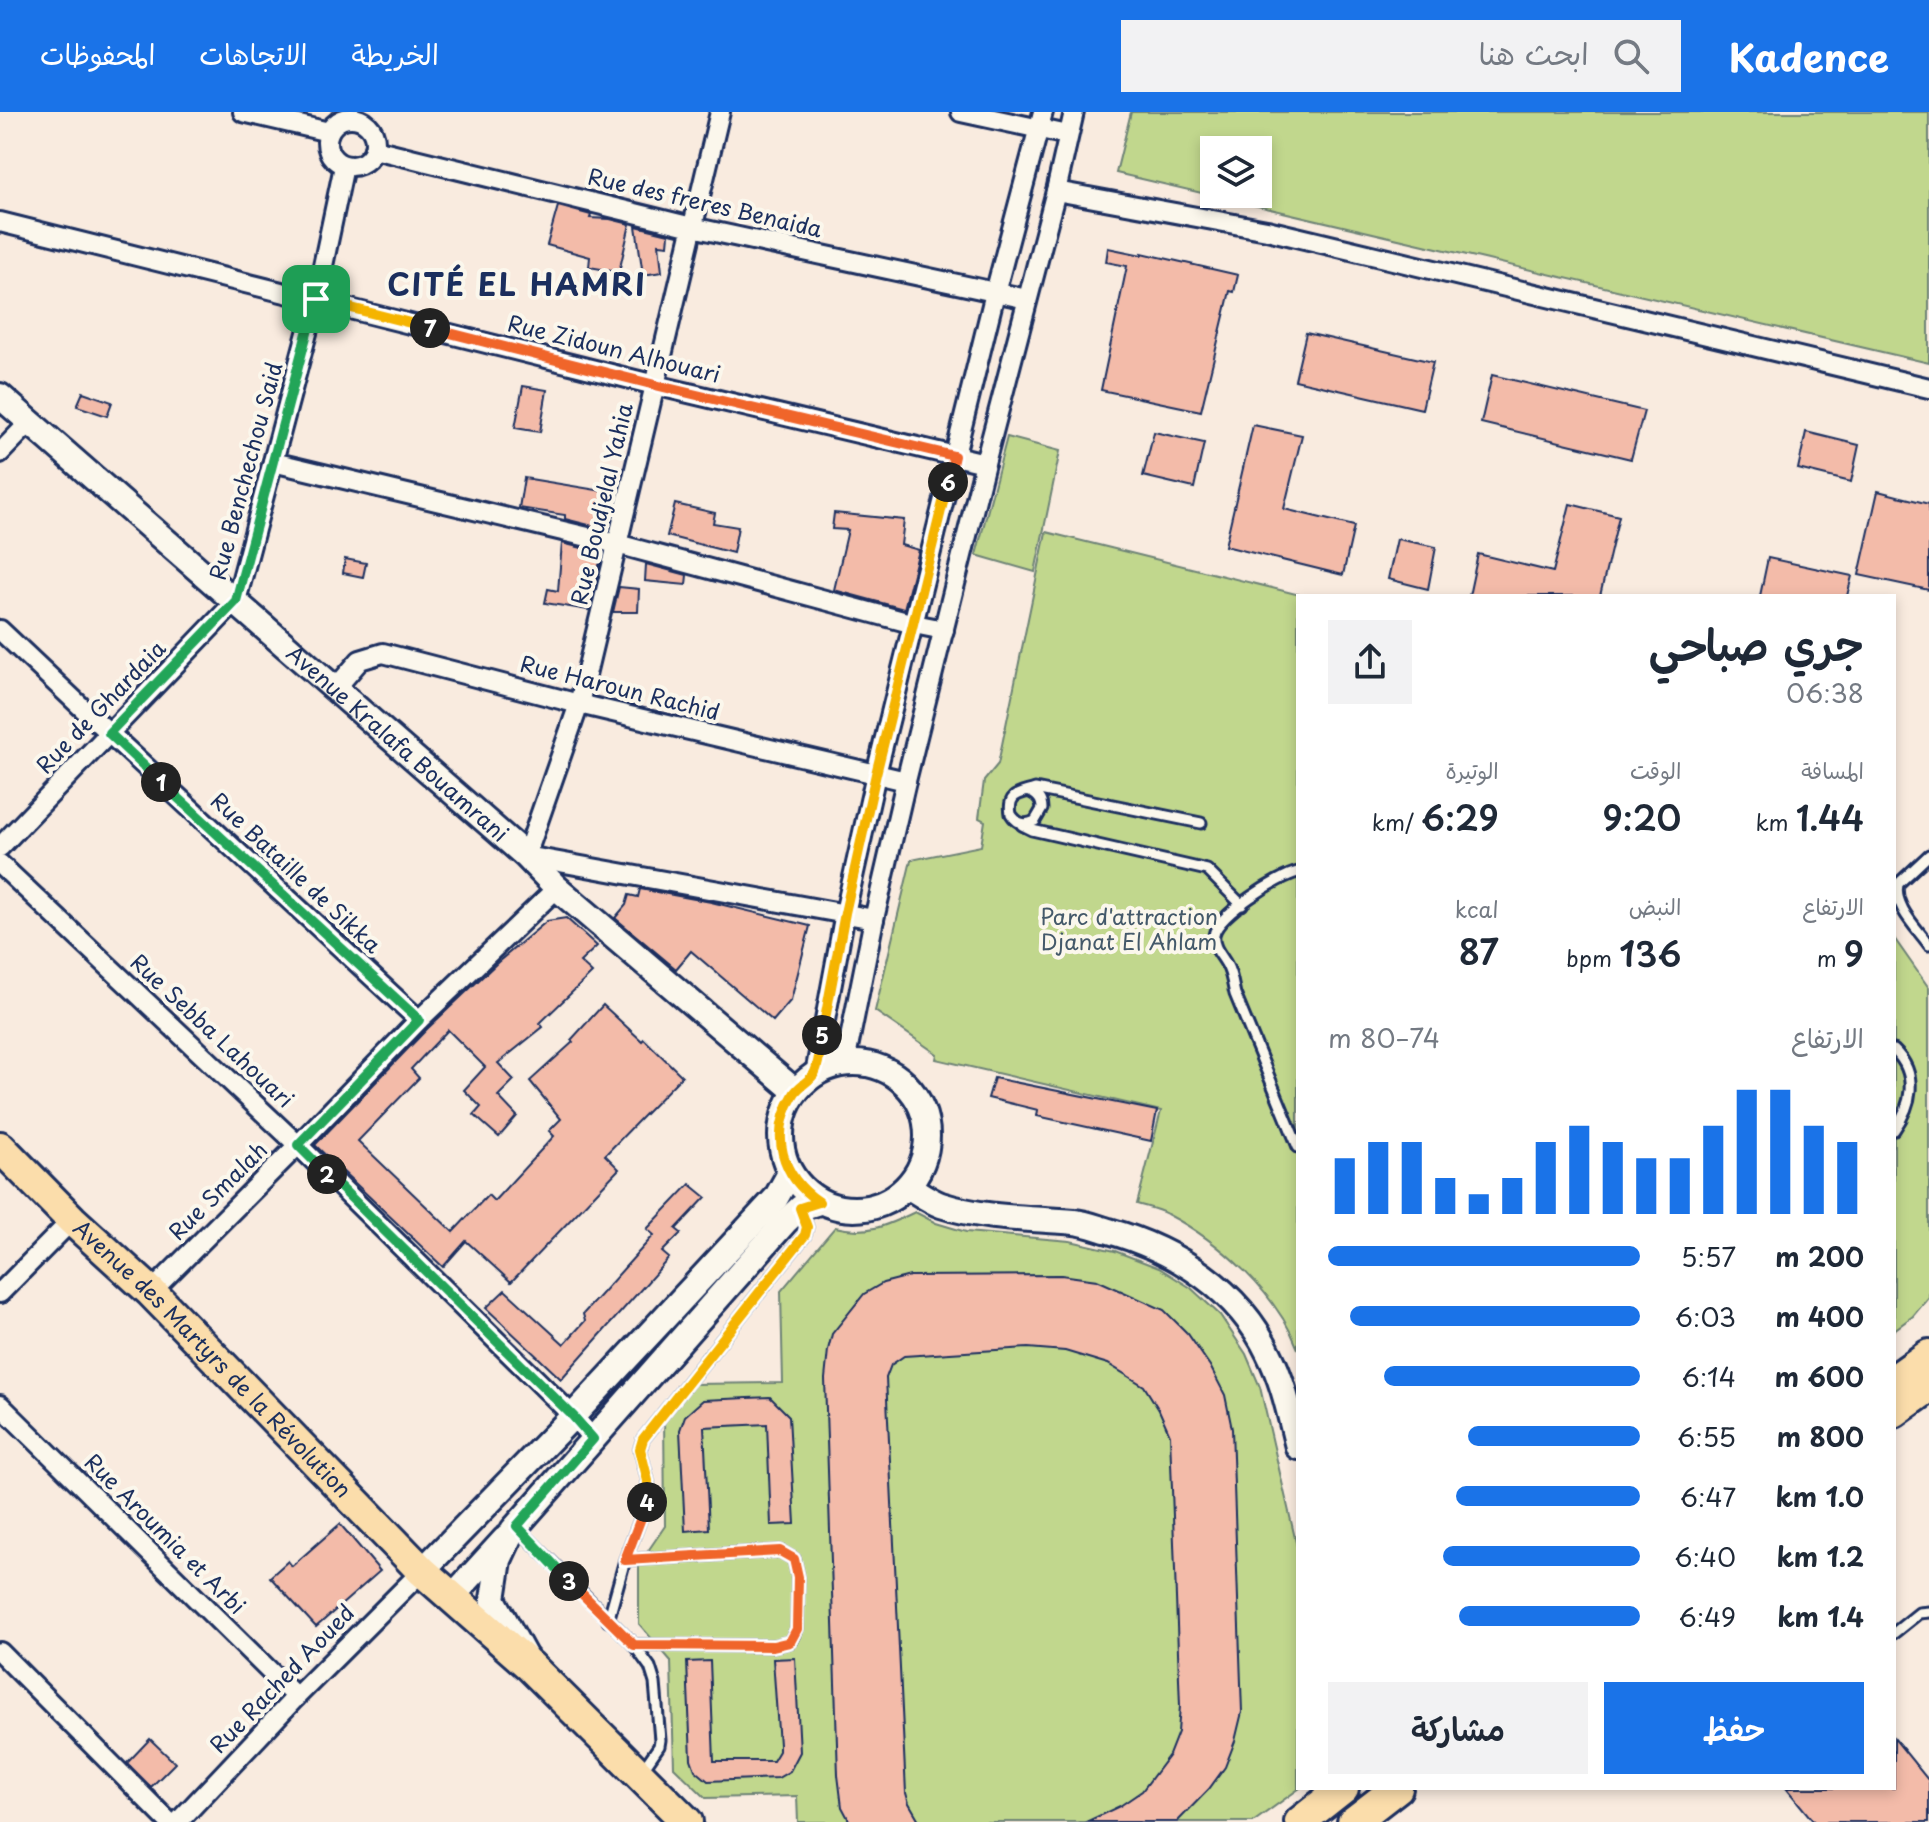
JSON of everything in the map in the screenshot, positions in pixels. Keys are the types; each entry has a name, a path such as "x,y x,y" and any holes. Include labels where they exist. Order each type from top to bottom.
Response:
{"main road":[{"name":"Avenue des Martyrs de la Révolution","path":"0,1147 72,1220 151,1292 422,1571 530,1666 687,1822"},
{"path":"1896,1379 1929,1355"},
{"path":"1896,1411 1929,1387"},
{"path":"1300,1822 1340,1790"},
{"path":"1353,1822 1396,1790"},
{"path":"1396,1822 1399,1790"}],"street":[{"path":"243,112 329,132"},
{"name":"Rue Boudjelal Yahia","path":"526,856 579,704 720,112"},
{"path":"961,112 1041,120 1068,135"},
{"path":"845,1063 906,781 1074,112"},
{"path":"358,116 370,127 375,139 374,149 362,164 344,166 330,154 327,143 329,132 344,119 358,116"},
{"path":"815,1074 845,913 876,774 1041,120"},
{"name":"Rue des freres Benaida","path":"374,149 692,227 1027,299"},
{"name":"Rue Benchechou Said","path":"236,601 316,299 344,166"},
{"path":"1056,191 1267,230 1929,388"},
{"name":"Rue Zidoun Alhouari","path":"0,222 655,385 985,463"},
{"name":"Avenue Kralafa Bouamrani","path":"0,396 526,856 557,888 795,1091"},
{"path":"0,453 30,422"},
{"path":"273,462 617,544 944,630"},
{"name":"Rue de Ghardaia","path":"0,847 236,601"},
{"name":"Rue Bataille de Sikka","path":"0,630 419,1020"},
{"name":"Rue Haroun Rachid","path":"335,689 360,660 383,653 579,704 906,781"},
{"path":"526,856 874,919"},
{"name":"Rue Sebba Lahouari","path":"0,864 298,1145 593,1439"},
{"name":"Rue Smalah","path":"151,1292 419,1020 557,888"},
{"path":"452,1597 785,1222 810,1205 843,1210 880,1206 909,1187 925,1160 929,1130 922,1106 909,1086 879,1066 845,1063 815,1074 795,1091 782,1119 780,1146 790,1173 806,1193 810,1205"},
{"path":"422,1571 573,1416 776,1198 790,1173"},
{"path":"909,1187 938,1204 992,1217 1078,1223 1130,1237 1192,1266 1225,1292 1251,1323 1268,1350 1294,1416"},
{"path":"0,1293 72,1220"},
{"name":"Rue Aroumia et Arbi","path":"0,1405 296,1697"},
{"path":"515,1528 499,1560 493,1599 530,1666"},
{"name":"Rue Rached Aoued","path":"178,1822 296,1697 422,1571"},
{"path":"0,1652 169,1822"}],"lane":[{"path":"1201,823 1035,789 1017,794 1010,803 1011,814 1018,823 1032,830 1207,870 1242,905"},
{"path":"1018,823 1030,824 1041,815 1042,803 1028,791"},
{"path":"1929,855 1896,889 1900,904 1925,932 1929,945"},
{"path":"1296,872 1275,882 1230,913 1218,925 1214,935 1215,947 1230,970 1235,994 1296,1142"},
{"path":"1896,1052 1909,1075 1910,1095 1905,1115 1896,1129"},
{"path":"608,1621 625,1560 648,1499 648,1481 640,1449 643,1439 805,1235 810,1205"},
{"path":"515,1528 634,1645 650,1667 655,1683 660,1740 639,1775"},
{"path":"625,1560 780,1551 794,1559 798,1577 797,1629 790,1642 773,1646 634,1645"},
{"path":"1896,1631 1919,1613 1929,1612"}],"green space":[{"path":"1131,112 1929,112 1929,363 1266,208 1272,208 1272,136 1200,136 1200,193 1116,173"},
{"path":"1007,437 1060,451 1035,572 976,555"},
{"name":"Parc d'attraction Djanat El Ahlam","path":"1046,532 1296,594 1296,1345 1276,1308 1226,1254 1187,1225 1156,1209 1137,1204 1161,1111 936,1059 937,1054 875,1011 911,860 981,846 985,821 979,818 984,781 998,764"},
{"path":"1896,941 1929,988 1929,1297 1913,1316 1896,1329"},
{"path":"915,1212 936,1223 966,1232 1070,1241 1115,1251 1159,1268 1191,1288 1220,1315 1246,1354 1260,1387 1296,1542 1297,1790 1253,1822 798,1822 797,1796 706,1798 674,1767 671,1661 639,1624 639,1564 665,1526 664,1413 692,1384 783,1383 781,1291 835,1227 867,1229"}],"building":[{"path":"558,206 591,215 590,218 630,224 619,272 589,267 590,257 547,245"},
{"path":"636,226 669,234 668,245 659,244 662,272 643,275"},
{"path":"1108,248 1238,275 1234,292 1230,291 1201,411 1101,390 1127,266 1106,262"},
{"path":"1306,333 1433,362 1422,409 1295,380"},
{"path":"1492,375 1644,411 1631,459 1481,423"},
{"path":"523,386 547,390 540,432 515,428"},
{"path":"83,392 112,402 107,416 77,406"},
{"path":"1253,425 1302,435 1284,509 1354,526 1343,575 1225,546"},
{"path":"1154,432 1204,443 1194,488 1143,476"},
{"path":"1806,432 1859,445 1851,482 1798,469"},
{"path":"524,478 615,493 610,522 605,521 605,529 565,519 565,515 519,508"},
{"path":"1878,491 1929,504 1929,590 1859,575"},
{"path":"675,504 715,513 713,523 738,527 733,553 667,536"},
{"path":"1570,504 1619,516 1600,594 1469,594 1478,554 1553,572"},
{"path":"834,513 904,520 901,545 919,550 904,609 834,590 848,530 832,529"},
{"path":"1397,539 1436,547 1428,589 1388,579"},
{"path":"562,543 602,553 589,610 545,603 548,589 558,591"},
{"path":"1768,558 1852,576 1848,594 1760,594"},
{"path":"345,559 366,563 363,577 343,573"},
{"path":"646,564 687,575 686,585 645,581"},
{"path":"619,587 639,589 638,612 613,612"},
{"path":"640,889 810,926 791,1000 773,1021 691,951 676,969 615,918 626,905 629,895 638,897"},
{"path":"566,918 597,946 580,962 592,973 540,1023 543,1027 498,1063 514,1080 498,1096 517,1116 499,1137 474,1115 481,1107 464,1090 485,1067 448,1030 411,1069 419,1078 358,1141 453,1232 488,1195 494,1201 554,1136 549,1131 561,1119 530,1081 573,1042 571,1040 603,1005 682,1076 605,1155 619,1169 511,1282 466,1241 443,1267 315,1145 427,1029 498,962 547,921"},
{"path":"994,1078 1157,1111 1151,1141 1037,1116 1038,1110 988,1098"},
{"path":"690,1184 706,1197 676,1229 681,1233 662,1252 669,1258 561,1379 486,1308 505,1290 564,1344 585,1321 583,1314 654,1235 647,1229"},
{"path":"1061,1275 1097,1280 1164,1310 1188,1334 1225,1395 1232,1429 1242,1712 1225,1767 1209,1789 1177,1822 1086,1822 1120,1806 1142,1791 1169,1755 1178,1732 1180,1706 1170,1435 1144,1386 1108,1364 1065,1351 1028,1348 904,1356 891,1365 886,1378 906,1793 920,1822 850,1822 842,1807 838,1775 825,1379 832,1334 864,1294 883,1283 910,1276"},
{"path":"770,1397 789,1416 795,1524 771,1525 767,1424 704,1427 709,1529 685,1531 680,1430 685,1416 703,1400"},
{"path":"340,1524 380,1571 316,1627 270,1577 288,1561 292,1566"},
{"path":"795,1658 800,1752 790,1771 778,1778 708,1781 695,1770 691,1759 687,1662 710,1661 714,1761 773,1761 779,1745 773,1659"},
{"path":"150,1739 175,1763 151,1787 127,1763"},
{"path":"1896,1740 1929,1781 1929,1822 1814,1822 1788,1790 1896,1790"}],"district":[{"name":"CITÉ EL HAMRI","path":"517,286"}],"route":[{"path":"316,299 655,385 954,456 876,774 845,913 815,1074 795,1091 782,1119 780,1146 790,1173 806,1193 819,1202 800,1208 807,1227 805,1235 643,1439 640,1449 648,1481 648,1499 625,1560 780,1551 794,1559 798,1577 797,1629 790,1642 773,1646 634,1645 517,1526 593,1439 298,1145 419,1020 109,733 236,601 316,299"}]}
